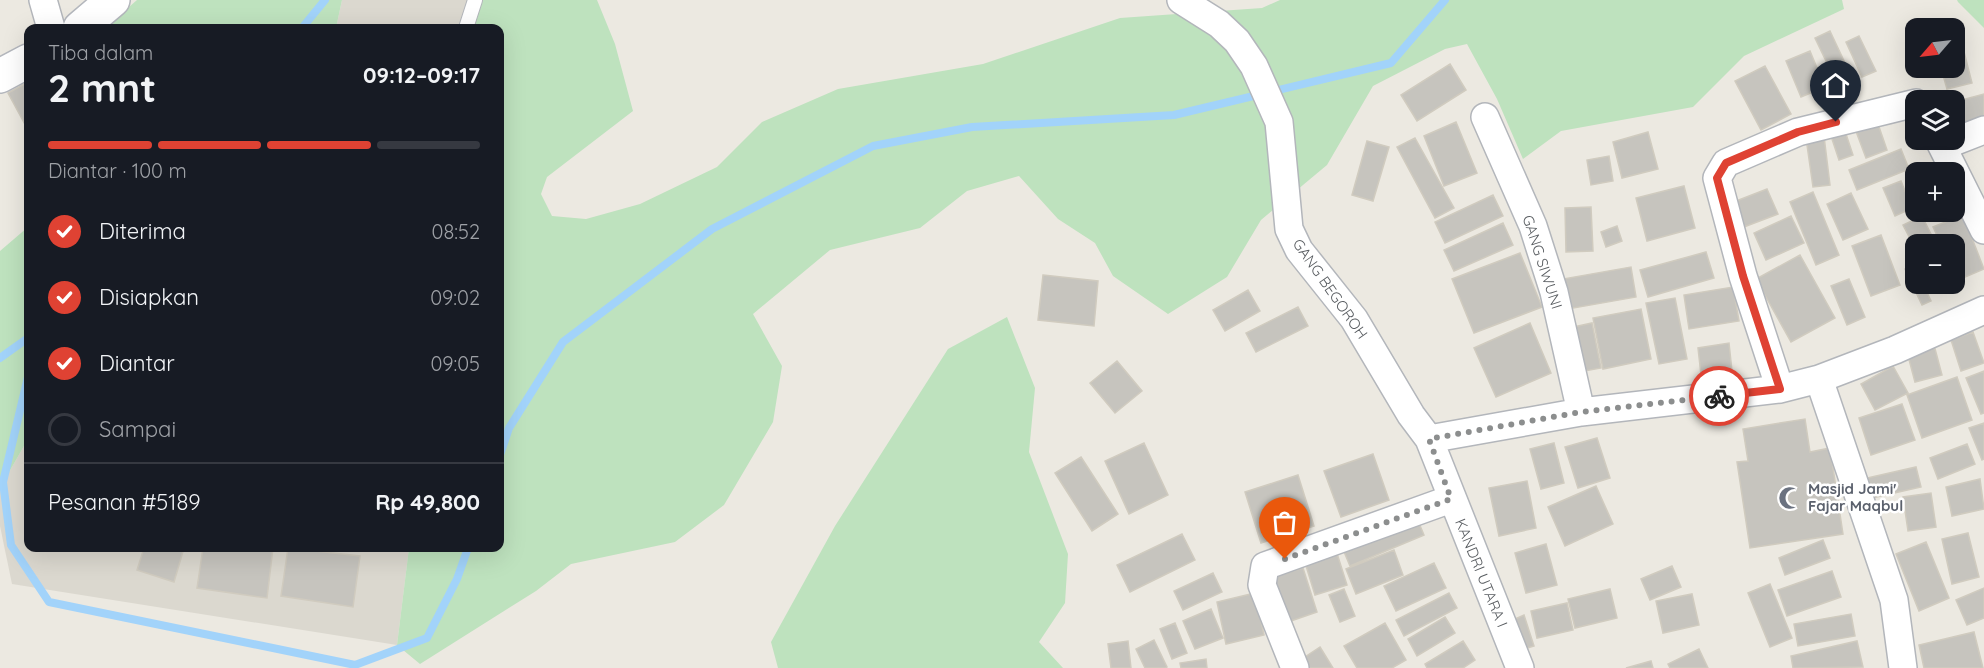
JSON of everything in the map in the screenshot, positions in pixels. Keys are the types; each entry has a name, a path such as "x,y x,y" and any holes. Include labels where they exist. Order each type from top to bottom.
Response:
{"main road":[{"path":"85,24 112,0"},
{"path":"0,76 24,63"}],"street":[{"path":"43,0 50,24"},
{"name":"GANG BEGOROH","path":"1181,0 1219,24 1237,41 1254,66 1279,122 1289,229 1299,250 1354,319 1411,415 1429,439"},
{"path":"1780,389 1743,276 1717,178 1720,170 1726,163 1798,132 1905,106"},
{"name":"GANG SIWUNI","path":"1485,117 1533,226 1554,292 1581,412"},
{"path":"1965,136 1984,130"},
{"path":"1944,150 1984,230"},
{"path":"1429,439 1581,412 1780,389 1819,379 1895,350 1984,310"},
{"path":"1819,379 1894,600 1904,668"},
{"name":"KANDRI UTARA I","path":"1429,439 1520,668"},
{"path":"1295,668 1262,585 1265,566 1451,499"}],"lane":[{"path":"467,24 474,0"}],"shaded area":[{"path":"342,0 475,0 469,24 337,24"},
{"path":"24,446 24,552 409,552 397,645 12,584 0,526 0,488"}],"green space":[{"path":"137,0 342,0 337,24 110,24"},
{"path":"475,0 597,0 615,44 633,111 547,177 541,194 552,216 586,219 640,204 717,167 762,122 838,89 983,64 1120,18 1262,8 1280,0 1842,0 1844,9 1744,56 1693,107 1561,131 1523,159 1497,99 1467,44 1445,49 1373,86 1327,165 1261,220 1227,277 1168,314 1113,276 1095,243 1058,219 1019,176 967,191 920,228 830,250 753,314 782,366 773,422 724,505 675,542 571,564 536,591 420,664 397,645 409,552 504,552 504,24 469,24"},
{"path":"1957,0 1984,0 1984,28 1958,2"},
{"path":"24,230 24,446 0,488 0,251"},
{"path":"1007,317 1035,388 1029,452 1068,554 1065,603 1039,642 1063,668 778,668 771,642 835,526 948,349"}],"building":[{"path":"1830,31 1854,82 1839,88 1815,38"},
{"path":"1859,36 1876,71 1862,77 1846,42"},
{"path":"1810,51 1825,87 1801,97 1786,61"},
{"path":"1965,56 1972,83 1947,89 1944,78 1965,78"},
{"path":"1450,64 1466,90 1417,121 1401,95"},
{"path":"1765,66 1791,114 1761,130 1735,81"},
{"path":"24,84 24,123 8,93"},
{"path":"1984,94 1984,118 1965,123 1965,99"},
{"path":"1876,118 1887,150 1866,158 1854,126"},
{"path":"1456,122 1477,173 1444,186 1424,136"},
{"path":"1842,122 1853,155 1839,160 1828,127"},
{"path":"1648,132 1658,169 1622,178 1613,142"},
{"path":"1824,136 1830,185 1813,187 1806,138"},
{"path":"1415,138 1454,208 1435,218 1397,147"},
{"path":"1367,141 1389,147 1373,201 1352,195"},
{"path":"1901,149 1906,162 1905,171 1857,190 1849,170"},
{"path":"1609,156 1613,181 1591,185 1587,160"},
{"path":"1901,181 1905,191 1905,211 1895,216 1883,188"},
{"path":"1684,186 1695,228 1647,241 1636,198"},
{"path":"1767,189 1778,214 1736,230 1726,205"},
{"path":"1813,192 1839,255 1816,265 1790,202"},
{"path":"1851,193 1868,229 1843,240 1827,204"},
{"path":"1493,195 1503,216 1445,243 1435,222"},
{"path":"1591,207 1593,251 1566,252 1565,208"},
{"path":"1791,216 1804,243 1766,260 1754,233"},
{"path":"1965,220 1984,269 1965,277 1965,234 1936,234 1933,227 1946,222 1965,222"},
{"path":"1909,222 1925,222 1931,234 1908,234 1903,225"},
{"path":"1503,223 1513,245 1454,271 1444,250"},
{"path":"1617,226 1622,241 1606,247 1601,232"},
{"path":"1881,235 1900,285 1871,296 1852,246"},
{"path":"1706,252 1714,278 1648,297 1640,270"},
{"path":"1520,253 1542,307 1474,333 1452,279"},
{"path":"1800,255 1835,318 1791,342 1756,279"},
{"path":"1631,267 1636,297 1568,309 1563,279"},
{"path":"1043,275 1098,281 1094,326 1038,320"},
{"path":"1849,279 1865,317 1847,325 1831,286"},
{"path":"1733,287 1739,321 1689,329 1684,295"},
{"path":"1248,290 1260,311 1225,331 1213,310"},
{"path":"1917,294 1928,294 1931,301 1922,305"},
{"path":"1675,298 1687,359 1659,364 1646,303"},
{"path":"1298,307 1308,326 1256,352 1246,333"},
{"path":"1641,309 1651,359 1603,369 1593,318"},
{"path":"1530,323 1551,373 1496,397 1474,348"},
{"path":"1592,323 1601,368 1574,373 1564,329"},
{"path":"1973,332 1984,363 1961,371 1951,340"},
{"path":"1729,343 1732,371 1701,375 1698,348"},
{"path":"1934,345 1942,375 1915,382 1907,352"},
{"path":"1117,361 1142,391 1115,413 1090,383"},
{"path":"1893,366 1908,393 1875,410 1861,384"},
{"path":"1984,371 1984,413 1981,414 1966,378"},
{"path":"1957,377 1972,420 1922,438 1907,395"},
{"path":"1902,404 1915,440 1871,455 1859,418"},
{"name":"Masjid Jami' Fajar Maqbul","path":"1805,419 1810,452 1830,448 1843,534 1750,548 1737,462 1748,461 1743,429"},
{"path":"1984,423 1984,459 1982,460 1969,428"},
{"path":"1597,438 1610,478 1578,488 1565,447"},
{"path":"1144,443 1168,495 1129,514 1105,461"},
{"path":"1554,443 1564,483 1541,489 1530,449"},
{"path":"1967,444 1975,464 1938,479 1930,458"},
{"path":"1373,454 1389,500 1341,517 1324,471"},
{"path":"1081,457 1118,514 1092,531 1055,473"},
{"path":"1916,467 1921,487 1872,498 1867,478"},
{"path":"1298,475 1314,526 1261,543 1245,492"},
{"path":"1980,479 1984,509 1952,516 1946,487"},
{"path":"1527,481 1536,528 1499,536 1489,488"},
{"path":"1596,486 1613,524 1565,546 1548,507"},
{"path":"1931,493 1936,527 1908,531 1903,497"},
{"path":"1416,516 1424,535 1350,566 1342,547"},
{"path":"1968,533 1979,577 1952,584 1942,539"},
{"path":"1182,534 1195,560 1130,592 1117,565"},
{"path":"1823,540 1830,558 1785,575 1779,558"},
{"path":"1926,542 1949,598 1919,611 1896,554"},
{"path":"1546,544 1557,585 1526,593 1515,553"},
{"path":"1335,547 1347,585 1315,595 1303,556"},
{"path":"1394,550 1403,575 1356,594 1346,569"},
{"path":"143,552 183,552 174,582 137,570"},
{"path":"202,552 273,552 267,598 197,588"},
{"path":"287,552 324,552 360,556 353,607 281,596"},
{"path":"1434,563 1446,588 1396,611 1384,586"},
{"path":"1672,566 1681,587 1650,600 1641,579"},
{"path":"1303,568 1317,612 1285,623 1270,578"},
{"path":"1832,571 1841,597 1787,616 1778,590"},
{"path":"1213,573 1222,592 1183,610 1174,591"},
{"path":"1770,584 1792,638 1770,647 1748,593"},
{"path":"1984,588 1984,618 1967,625 1956,600"},
{"path":"1344,589 1355,616 1340,622 1329,595"},
{"path":"1610,589 1617,618 1575,628 1568,599"},
{"path":"1255,593 1264,635 1226,644 1217,602"},
{"path":"1449,593 1457,608 1404,636 1396,620"},
{"path":"1692,594 1699,625 1663,633 1656,601"},
{"path":"1567,603 1573,630 1537,638 1531,611"},
{"path":"1211,609 1223,638 1195,649 1183,621"},
{"path":"1851,614 1855,636 1798,646 1794,624"},
{"path":"1524,615 1534,646 1524,649 1513,620"},
{"path":"1445,617 1455,633 1417,656 1408,639"},
{"path":"1175,623 1187,653 1172,659 1160,629"},
{"path":"1385,623 1406,660 1392,668 1357,668 1344,646"},
{"path":"1974,632 1983,668 1924,668 1919,645"},
{"path":"1154,640 1167,667 1165,668 1145,668 1136,649"},
{"path":"1128,641 1131,668 1111,668 1108,644"},
{"path":"1463,641 1475,660 1463,668 1427,668 1425,664"},
{"path":"1857,641 1863,667 1793,668 1791,656"},
{"path":"1320,647 1333,668 1308,668 1302,659"},
{"path":"1699,649 1708,668 1670,668 1668,664"},
{"path":"1206,659 1207,668 1181,668 1180,663"},
{"path":"1651,661 1653,668 1626,668"}],"waterway":[{"path":"305,24 325,0"},
{"path":"504,443 509,428 563,342 712,229 873,146 972,127 1174,115 1391,63 1445,0"},
{"path":"0,358 24,341"},
{"path":"24,394 3,482 11,545 49,602 355,665 427,638 457,579 467,552"}],"way so far":[{"path":"1285,559 1451,499 1429,439 1581,412 1719,396"}],"place":[{"name":"Masjid Jami' Fajar Maqbul","path":"1790,498"}],"route":[{"path":"1719,396 1780,389 1743,276 1717,178 1720,170 1726,163 1798,132 1836,122"}]}
